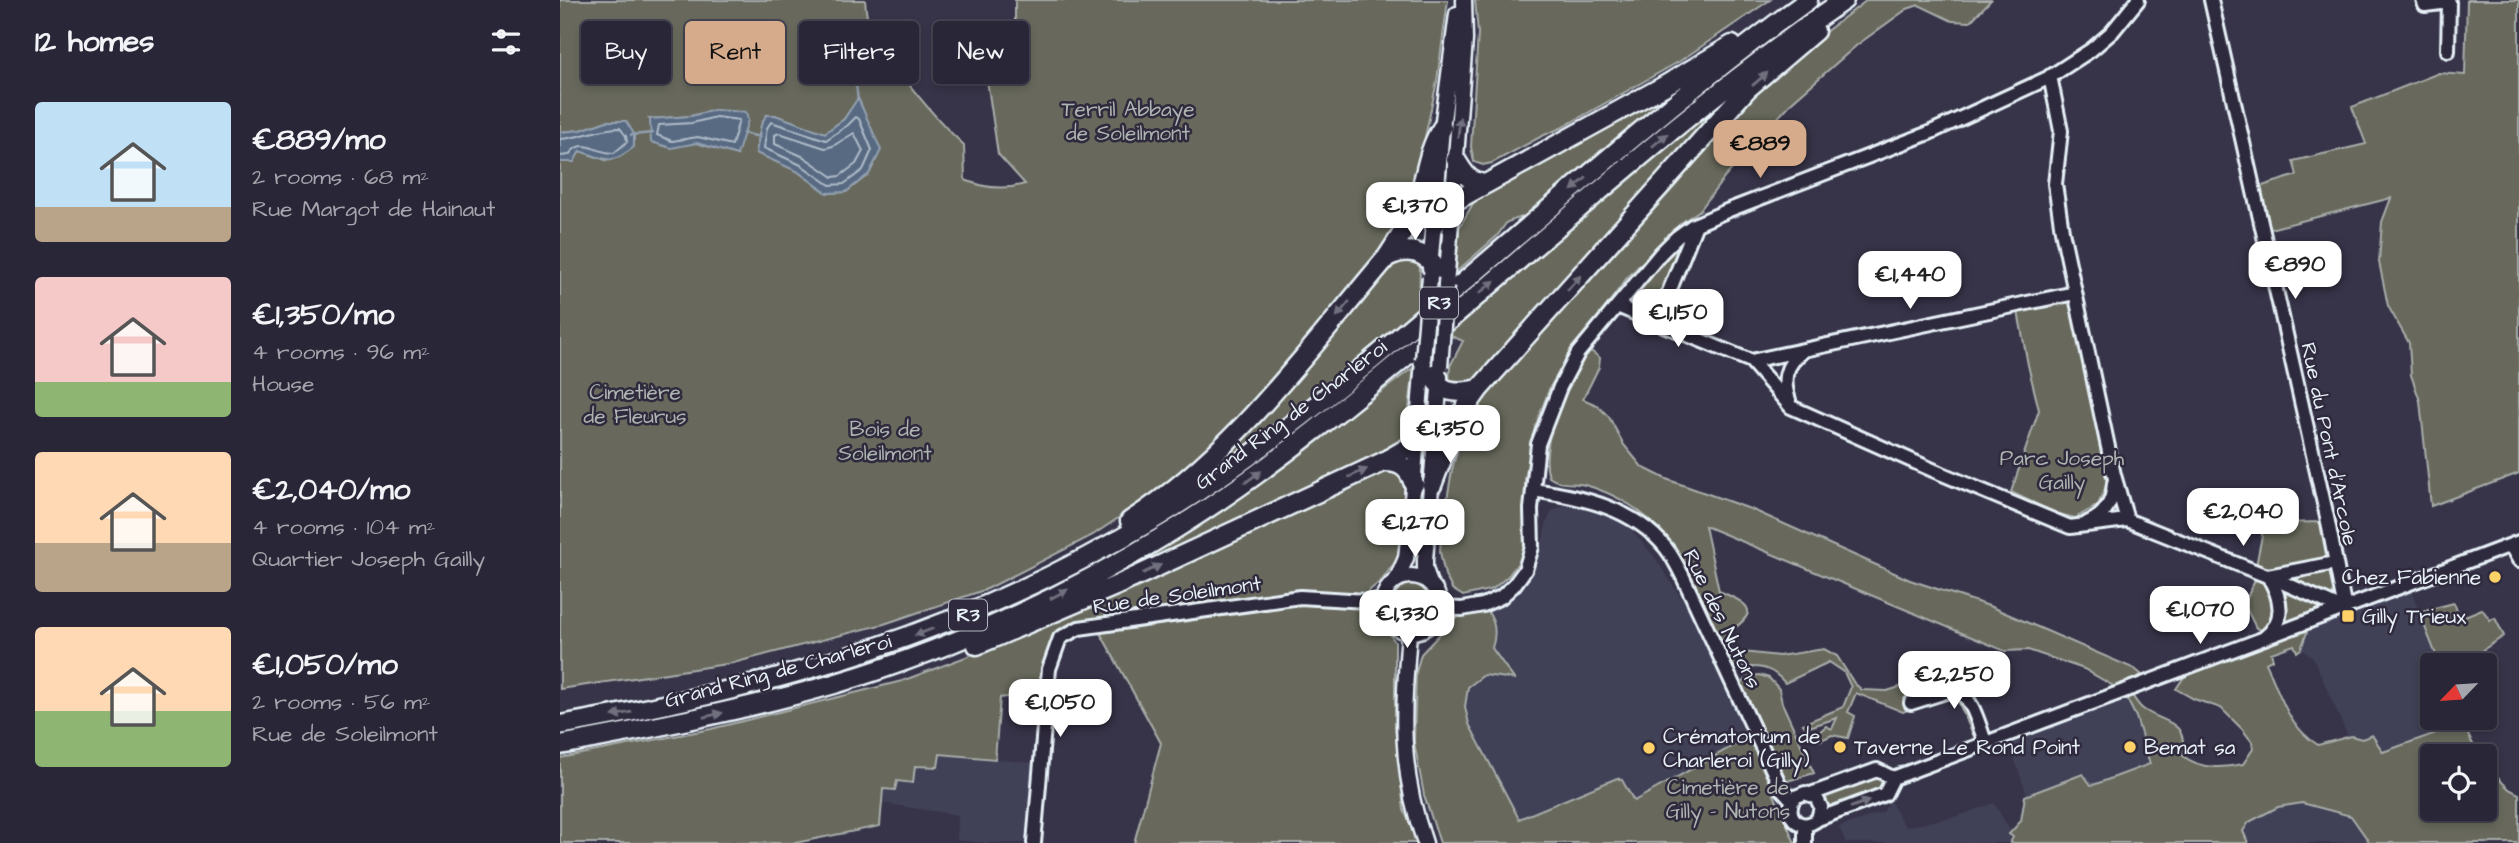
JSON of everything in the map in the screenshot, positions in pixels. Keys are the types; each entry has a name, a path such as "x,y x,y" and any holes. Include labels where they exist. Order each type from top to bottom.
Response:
{"highway":[{"name":"Grand Ring de Charleroi","path":"560,725 717,694 832,663 900,641 1034,585 1158,517 1218,477 1325,397 1649,124 1808,0"},
{"path":"1383,462 1393,461 1403,466 1423,484 1457,419 1479,389 1747,89 1846,0"},
{"name":"Grand Ring de Charleroi","path":"560,745 696,718 836,683 905,661 1042,603 1171,532 1283,455 1396,365 1721,90 1782,42 1846,0"},
{"path":"1434,225 1453,202 1653,92 1738,41 1764,32"},
{"path":"1097,552 1113,533 1173,490 1214,455 1253,415 1387,257 1404,231 1417,202 1432,143 1442,128"},
{"path":"1456,160 1467,177 1475,183 1486,184"},
{"path":"1387,257 1401,250 1417,253 1439,272"},
{"path":"1431,374 1449,391 1462,393 1479,389"},
{"path":"836,683 873,680 909,671 1120,584 1383,462 1416,443 1436,417"}],"main road":[{"path":"1439,272 1434,225 1442,128 1462,0"},
{"path":"1431,374 1436,417 1423,484 1406,558 1397,579 1387,589 1382,602 1390,623 1398,630 1409,633 1425,629 1437,617 1439,608 1439,599 1425,568 1423,484 1416,443 1431,374 1439,272 1453,202 1465,40 1462,0"},
{"path":"1397,579 1409,576 1430,584"},
{"path":"1409,633 1403,701 1405,765 1411,797 1425,843"}],"street":[{"path":"1439,608 1462,609 1483,605 1501,597 1525,570 1532,547 1531,509 1538,444 1560,387 1578,353 1677,237 1696,224 1929,132 2050,76 2112,33 2138,0"},
{"name":"Rue du Pont d'Arcole","path":"2211,0 2345,610"},
{"path":"2423,0 2425,5 2449,2 2448,51"},
{"path":"2050,76 2061,140 2054,184 2114,475 2127,520"},
{"path":"1657,322 1696,224"},
{"path":"1751,361 2075,293"},
{"path":"1617,306 1751,361 1794,409 2070,527 2127,520 2345,610"},
{"path":"1794,409 1787,394 1785,377 1790,363 1803,351"},
{"path":"2080,526 2094,520 2110,503 2114,475"},
{"name":"Rue des Nutons","path":"1533,490 1567,495 1615,509 1643,524 1667,549 1683,577 1781,788 1793,800"},
{"path":"1893,778 1877,770 1811,794 1800,794 1789,808 1791,816 1794,821 1805,825 1885,794 1893,778 2515,544 2519,560"},
{"path":"2268,576 2336,563"},
{"path":"2259,642 2270,634 2280,614 2278,595 2268,576"},
{"name":"Rue de Soleilmont","path":"1034,843 1049,670 1060,638 1079,628 1300,597 1382,602"},
{"path":"1911,703 1955,689 1959,691 1966,698 1986,744"},
{"path":"1811,794 1816,797 1821,807 1818,819"},
{"path":"1805,825 1805,843"}],"shaded area":[{"path":"1572,503 1620,517 1653,555 1696,620 1749,737 1634,802 1622,780 1617,778 1519,820 1469,724 1465,707 1468,687 1503,662 1492,647 1493,618 1488,612 1520,587 1537,565 1547,521 1553,510"},
{"path":"2410,588 2435,653 2420,653 2420,730 2442,730 2383,752 2362,739 2348,737 2313,657 2301,649 2307,632 2305,629"},
{"path":"2126,697 2136,717 2151,764 2091,785 2083,774 2027,795 2008,741"},
{"path":"939,754 1035,763 1028,843 957,840 958,815 881,803 883,788 897,781 915,766"},
{"path":"1890,801 1905,827 1958,816 1994,803 2010,830 2010,843 1846,843 1839,827 1883,812"},
{"path":"2302,803 2351,816 2370,843 2248,843 2243,831 2249,822 2278,807"}],"green space":[{"name":"Bois de Soleilmont","path":"560,0 865,0 868,21 799,21 799,84 909,84 964,145 965,180 980,185 1002,187 1025,184 998,154 988,84 1029,84 1029,21 1015,21 1015,0 1448,0 1437,81 1414,189 1398,227 1370,264 1220,438 1148,498 1093,535 987,589 884,624 733,663 560,689 560,162 580,151 606,160 607,121 581,130 560,132","holes":["858,99 880,150 869,174 846,192 828,193 797,171 756,153 761,125 775,115 825,133 844,119","715,110 737,155 697,143 650,119 691,116"]},
{"path":"1475,0 1770,0 1680,61 1561,128 1483,165 1474,162 1471,147 1478,33"},
{"path":"1867,0 1991,0 1970,22 1952,21 1919,5 1907,9 1857,45 1793,101 1725,177 1700,210 1681,223 1627,278 1550,387 1535,427 1525,479 1524,555 1508,576 1493,589 1463,596 1452,589 1445,575 1440,552 1441,535 1452,470 1462,435 1475,408 1557,313 1587,284 1676,185 1754,91 1799,52"},
{"path":"2467,0 2519,0 2519,473 2431,506 2420,401 2411,375 2409,343 2388,306 2379,262 2382,222 2391,198 2266,230 2256,188 2297,175 2293,161 2366,144 2352,107 2439,73 2465,75"},
{"path":"1696,72 1528,215 1507,222 1497,236 1456,272 1459,228 1476,198"},
{"path":"1744,83 1483,376 1469,385 1449,383 1450,366 1463,341 1451,336 1452,330"},
{"path":"1681,240 1686,241 1654,312 1649,314 1634,306 1631,299 1633,294"},
{"path":"1415,257 1420,265 1419,309 1262,435 1189,486 1394,258"},
{"name":"Parc Joseph Gailly","path":"2070,294 2107,484 2098,505 2075,518 2055,513 2011,492 2039,410 2017,306"},
{"path":"1587,348 1600,358 1599,367 1583,399 1597,405 1609,417 1624,445 1642,467 1666,479 1753,510 1910,580 1989,606 2135,669 2142,675 2115,687 2084,669 2028,650 2005,651 1705,526 1719,591 1739,601 1748,610 1743,621 1725,635 1736,660 1743,652 1779,656 1824,649 1837,656 1854,683 1862,690 1887,691 1948,672 1976,679 2008,669 2006,674 1982,683 1972,695 1987,732 1975,739 1954,692 1903,712 1856,693 1848,712 1855,716 1848,738 1832,735 1819,741 1816,735 1826,726 1832,729 1837,718 1806,728 1803,724 1843,707 1851,687 1844,672 1829,662 1785,683 1768,670 1734,667 1692,579 1667,538 1630,505 1614,496 1585,485 1558,482 1549,477 1547,464 1551,429 1564,392"},
{"path":"1414,367 1405,441 1127,574 1118,572 1189,531 1275,472"},
{"path":"1392,468 1403,480 1405,495 1400,555 1382,580 1358,600 1307,591 1073,623 1055,636 1046,652 1041,693 1000,698 995,759 940,754 938,767 915,766 913,783 897,781 895,790 883,789 880,826 795,843 560,843 560,758 711,729 902,681 1040,629 1161,576"},
{"path":"2266,515 2276,523 2323,522 2331,558 2285,567 2256,566"},
{"path":"2331,567 2335,591 2332,596 2290,577"},
{"path":"2257,576 2270,588 2276,612 2268,627 2270,633 2256,628 2244,604"},
{"path":"1412,584 1426,590 1432,604 1426,618 1412,624 1398,618 1392,604 1398,590"},
{"path":"2290,591 2323,605 2327,610 2282,629 2285,596"},
{"path":"2454,603 2460,618 2482,609 2490,620 2495,618 2504,636 2478,653 2435,653 2419,612"},
{"path":"1359,604 1374,610 1395,642 1395,728 1404,810 1418,843 1134,843 1161,743 1096,625 1301,605"},
{"name":"Cimetière de Gilly - Nutons","path":"1488,612 1494,630 1492,648 1514,679 1484,675 1468,687 1465,707 1469,724 1519,819 1617,778 1622,780 1634,801 1749,737 1795,843 1440,843 1424,795 1414,742 1416,672 1421,654 1455,618"},
{"path":"2305,629 2307,632 2301,649 2297,652 2294,645 2271,653 2273,659 2266,663 2286,709 2308,738 2318,745 2351,736 2362,739 2372,735 2383,752 2444,730 2465,730 2473,744 2420,744 2420,821 2497,821 2497,777 2509,789 2519,794 2519,843 2370,843 2351,816 2302,803 2278,807 2249,822 2243,831 2248,843 2010,843 2013,837 2009,834 2021,821 2025,796 2083,774 2091,785 2150,764 2136,717 2126,697 2132,695 2143,709 2178,729 2182,735 2183,756 2190,761 2212,767 2243,764 2253,749 2252,742 2221,708 2194,699 2176,689 2186,674"},
{"path":"1759,675 1769,678 1779,689 1782,703 1814,773 1787,781 1741,684 1749,677"},
{"path":"1877,777 1884,778 1883,787 1827,809 1821,796"}],"water":[{"path":"858,98 881,150 869,174 846,192 827,193 797,171 756,153 761,125 766,115 775,115 825,133 844,119"},
{"path":"715,110 746,112 748,120 737,155 697,143 671,148 651,142 650,119 691,116"},
{"path":"607,121 626,121 634,134 634,147 614,159 603,159 580,151 574,162 560,162 560,132 581,130"}],"waterway":[{"path":"856,85 858,100"},
{"path":"631,135 653,133"},
{"path":"743,133 760,137"}],"place":[{"name":"Chez Fabienne","path":"2495,577"},
{"name":"Gilly Trieux","path":"2348,616"},
{"name":"Taverne Le Rond Point","path":"1840,747"},
{"name":"Bemat sa","path":"2130,747"},
{"name":"Crématorium de Charleroi (Gilly)","path":"1649,748"}],"park label":[{"name":"Terril Abbaye de Soleilmont","path":"1128,121"},
{"name":"Cimetière de Fleurus","path":"635,404"}]}
